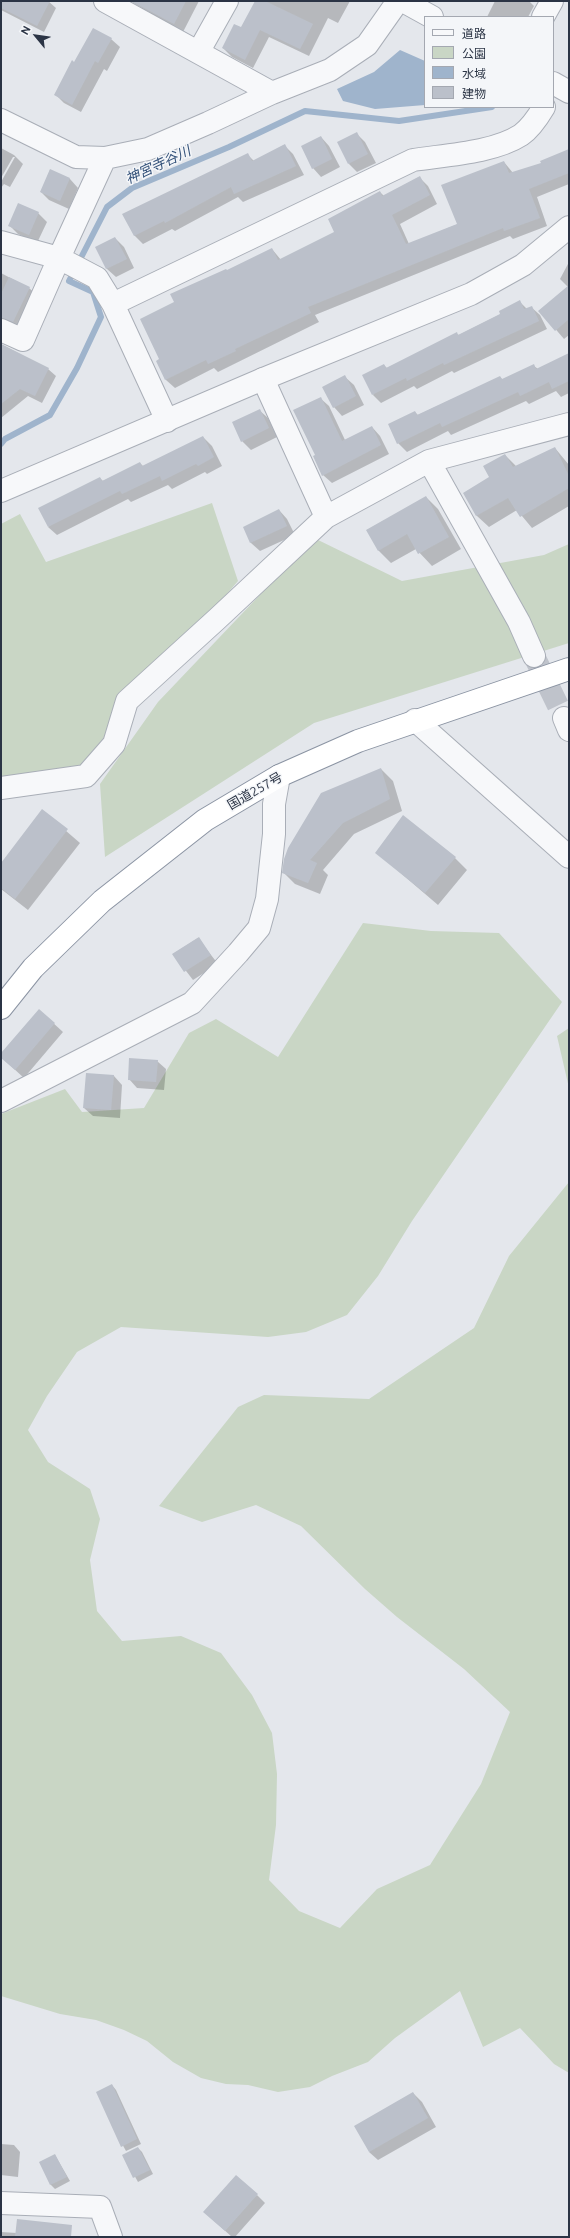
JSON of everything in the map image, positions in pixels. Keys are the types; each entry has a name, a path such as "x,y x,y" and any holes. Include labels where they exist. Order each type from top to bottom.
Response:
{"highway":[{"name":"国道257号","path":"1,1008 33,968 102,901 205,820 279,776 358,741 415,720 569,670"}],"street":[{"path":"105,1 199,51 272,93"},
{"path":"199,51 227,1"},
{"path":"1,120 76,157 105,158 148,149 208,124 272,93 330,70 367,45 398,1"},
{"path":"403,1 430,16"},
{"path":"544,16 552,1"},
{"path":"113,304 413,160 462,153 501,144 521,135 537,120 543,108"},
{"path":"1,330 23,340 61,259 105,158"},
{"path":"1,491 263,379 471,294 524,265 569,228"},
{"path":"1,242 61,259 97,278 113,304 167,421"},
{"path":"263,379 326,517"},
{"path":"1,788 86,776 114,744 127,701 326,517 429,461 569,424"},
{"path":"429,461 519,622 534,656"},
{"path":"415,720 569,858"},
{"path":"1,1101 192,1003 238,953 259,928 267,899 274,834 274,804 279,776"},
{"path":"1,2203 100,2207 111,2237"}],"green space":[{"path":"212,503 238,581 79,767 45,776 1,776 1,524 20,514 46,562"},
{"path":"314,538 402,581 544,555 569,544 569,643 314,723 105,857 100,784 158,702"},
{"path":"363,923 431,931 499,933 562,1002 412,1221 378,1276 347,1315 306,1332 268,1337 121,1327 77,1352 47,1396 28,1430 48,1462 90,1489 100,1519 90,1560 97,1611 122,1641 181,1636 221,1653 252,1695 272,1733 277,1774 276,1825 269,1880 299,1911 340,1928 377,1889 430,1865 481,1784 510,1712 464,1669 397,1617 365,1589 301,1526 256,1505 202,1522 159,1506 238,1407 264,1395 369,1399 474,1328 509,1256 569,1182 569,2073 554,2064 520,2028 483,2047 460,1991 395,2038 368,2062 332,2076 310,2087 278,2092 248,2085 226,2084 201,2078 173,2062 147,2041 124,2030 96,2020 60,2014 1,1996 1,1114 65,1089 82,1112 144,1108 189,1033 216,1019 278,1057"},
{"path":"569,1028 569,1088 557,1036"}],"water":[{"path":"400,50 424,61 424,105 375,109 343,101 337,89 374,72"}],"building":[{"path":"1,1 50,1 37,26 1,8"},
{"path":"131,1 186,1 174,24"},
{"path":"255,1 265,1 313,24 300,49 260,30 245,60 222,48 234,24 241,27"},
{"path":"93,28 112,38 98,63 95,61 72,105 54,95 72,60 74,62"},
{"path":"357,132 368,154 348,164 337,142"},
{"path":"321,136 332,159 312,169 301,146"},
{"path":"285,144 296,166 234,194 231,187 165,223 164,221 134,236 122,214 248,153 252,161"},
{"path":"569,149 569,173 529,189 540,218 504,231 503,228 308,307 311,313 235,349 236,351 208,364 206,360 165,380 156,361 159,359 140,319 174,302 170,294 226,269 227,270 272,248 278,260 334,232 328,219 380,191 382,196 420,176 430,195 392,215 406,244 457,224 441,185 504,161 509,173 541,163 540,161"},
{"path":"50,169 70,178 60,201 40,192"},
{"path":"18,203 39,212 29,235 8,226"},
{"path":"115,237 127,259 106,269 95,247"},
{"path":"9,277 30,287 13,322 1,318 1,294"},
{"path":"569,285 569,319 555,331 538,311"},
{"path":"520,300 524,309 532,306 539,321 444,365 443,363 407,381 406,378 372,395 362,375 384,364 386,368 457,332 458,335 500,314 499,311"},
{"path":"1,344 49,368 35,396 20,389 1,404"},
{"path":"569,353 569,381 552,389 549,382 520,396 518,392 442,427 440,423 397,444 388,424 415,411 417,415 500,376 502,379 534,364 536,369"},
{"path":"345,375 356,396 333,408 322,387"},
{"path":"321,397 342,441 372,426 381,445 322,476 313,456 315,455 293,410"},
{"path":"260,409 269,428 241,442 232,422"},
{"path":"203,436 214,457 198,466 196,464 162,481 160,476 122,494 120,491 48,527 38,508 100,477 102,481 140,462 142,466"},
{"path":"555,447 569,476 569,488 520,517 508,498 476,516 463,493 489,477 483,466 505,454 513,467"},
{"path":"426,496 449,537 418,554 407,534 378,551 366,530"},
{"path":"279,509 287,526 250,543 243,527"},
{"path":"381,768 390,799 343,823 310,860 317,863 308,883 282,873 284,859 288,848 321,793"},
{"path":"42,809 68,829 15,899 1,888 1,863"},
{"path":"403,815 456,857 425,893 375,853"},
{"path":"199,937 211,955 184,972 172,954"},
{"path":"39,1009 55,1023 15,1070 1,1058 1,1053"},
{"path":"129,1058 158,1060 156,1082 128,1080"},
{"path":"86,1073 114,1075 111,1110 83,1108"},
{"path":"112,2084 137,2139 121,2147 96,2092"},
{"path":"413,2092 428,2118 369,2152 354,2126"},
{"path":"138,2147 150,2170 133,2178 122,2155"},
{"path":"55,2154 67,2177 50,2185 39,2162"},
{"path":"236,2175 258,2194 225,2231 203,2212"},
{"path":"17,2219 72,2225 71,2237 15,2237"}],"waterway":[{"name":"神宮寺谷川","path":"1,444 5,439 50,415 77,368 101,317 93,292 69,281 107,207 132,188 229,147 305,111 399,121 485,108"}],"tunnel":[{"path":"534,656 564,718"}]}
